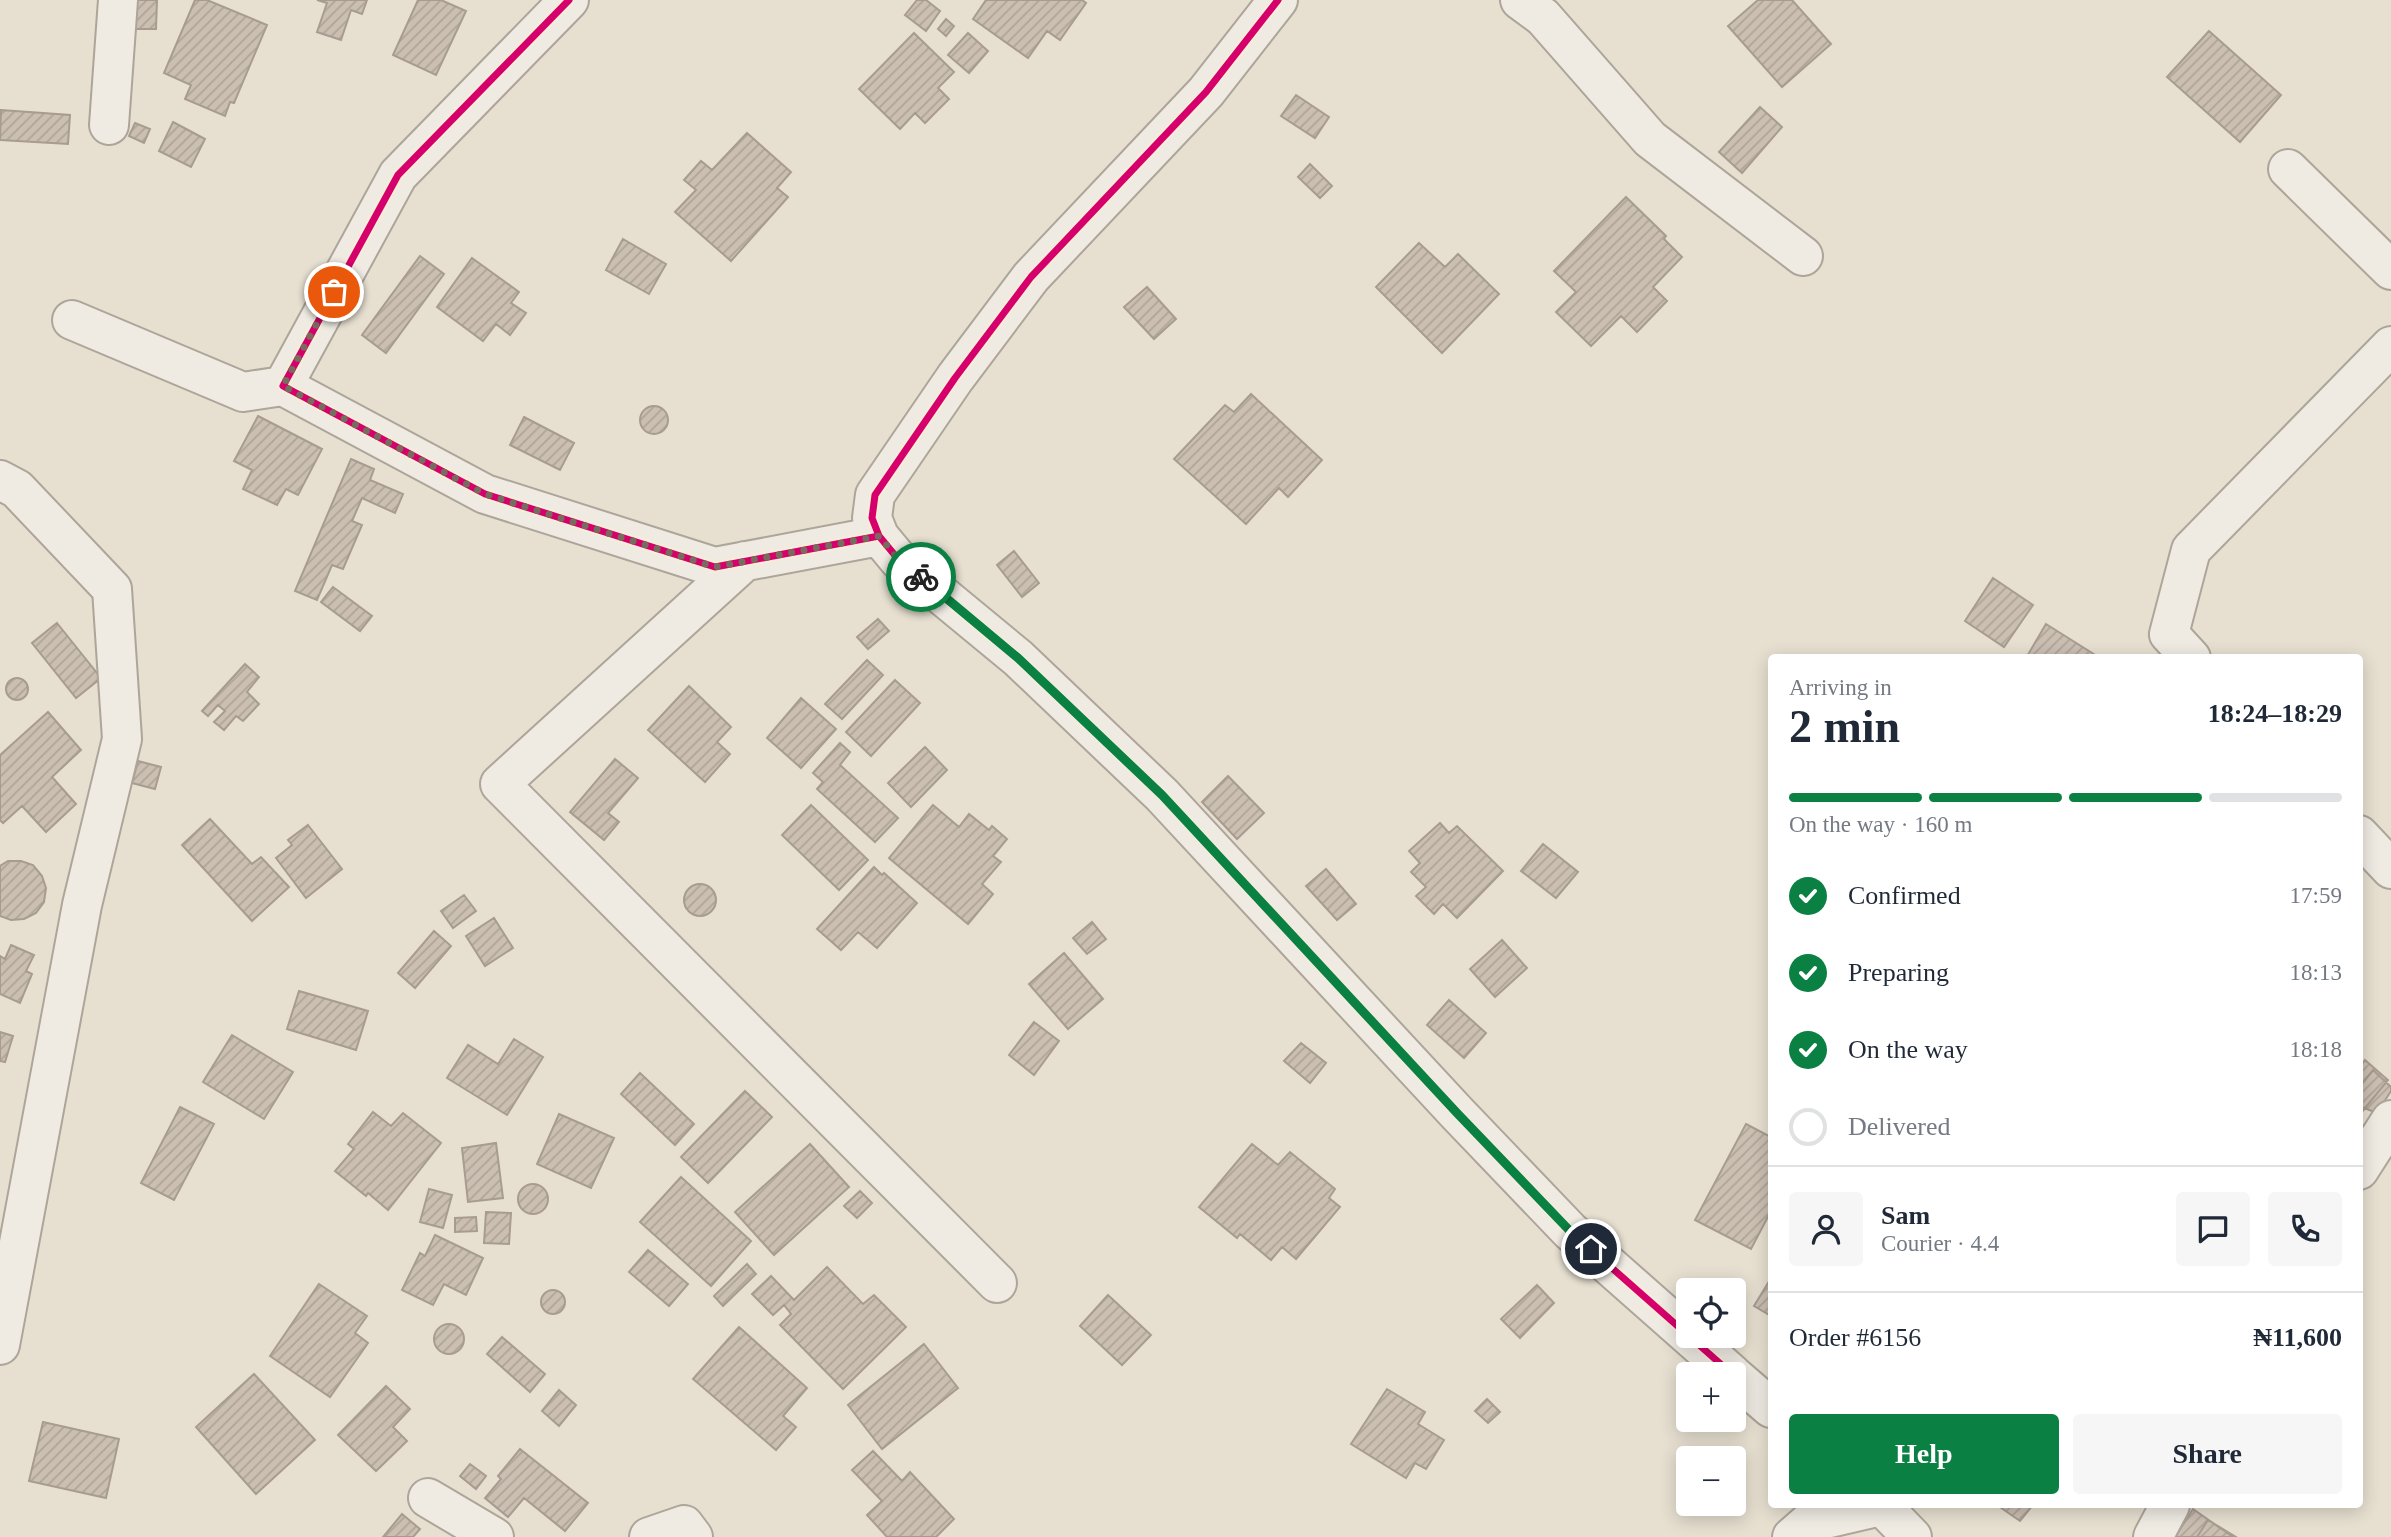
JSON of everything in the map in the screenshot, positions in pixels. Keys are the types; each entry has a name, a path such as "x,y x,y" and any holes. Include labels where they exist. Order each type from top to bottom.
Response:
{"street":[{"path":"109,125 118,0"},
{"path":"283,386 398,175 569,0"},
{"path":"1278,0 1206,92 1031,278 962,368 875,495 872,518 879,536 898,559 1018,658 1162,795 1570,1231 1718,1362"},
{"path":"1520,0 1543,17 1650,139 1803,256"},
{"path":"2288,169 2391,270"},
{"path":"72,320 243,392 283,386 485,494 715,567 879,536"},
{"path":"2187,654 2169,634 2191,550 2391,346"},
{"path":"0,481 18,489 112,589 121,739 82,905 0,1345"},
{"path":"745,561 500,784 997,1283"},
{"path":"2363,839 2391,869"},
{"path":"2363,1164 2391,1120"},
{"path":"1746,1386 1768,1405"},
{"path":"428,1498 494,1537"},
{"path":"1792,1537 1808,1523 1869,1508"},
{"path":"1884,1508 1912,1537"},
{"path":"2153,1537 2168,1508"},
{"path":"649,1537 684,1525 693,1537"}],"building":[{"path":"135,0 157,0 156,29 134,29"},
{"path":"195,0 207,0 267,25 234,103 230,102 225,116 185,99 191,85 164,73"},
{"path":"317,0 367,0 362,14 351,10 341,40 317,32 327,3"},
{"path":"418,0 441,0 466,11 436,75 393,55"},
{"path":"917,0 926,0 940,11 926,31 905,15"},
{"path":"986,0 1082,0 1086,3 1060,40 1047,31 1028,58 973,19"},
{"path":"1758,0 1792,0 1831,44 1782,87 1728,26"},
{"path":"946,19 954,26 946,36 938,29"},
{"path":"2209,31 2281,95 2240,142 2167,77"},
{"path":"914,33 954,72 938,88 949,99 925,123 915,113 900,129 859,89"},
{"path":"968,33 988,51 969,73 948,55"},
{"path":"1296,95 1329,117 1315,138 1281,116"},
{"path":"1760,107 1782,127 1742,173 1719,152"},
{"path":"1,110 70,115 68,144 0,140"},
{"path":"173,122 205,139 191,167 159,151"},
{"path":"135,123 150,129 144,143 129,136"},
{"path":"747,133 791,172 777,188 788,197 731,261 675,212 696,190 684,180 701,161 712,170"},
{"path":"1310,164 1332,186 1320,198 1298,177"},
{"path":"1626,197 1666,236 1664,239 1682,257 1653,287 1667,301 1637,332 1621,316 1591,346 1556,312 1576,292 1554,271"},
{"path":"623,239 666,264 649,294 606,270"},
{"path":"1419,243 1445,267 1458,254 1499,294 1442,353 1376,287"},
{"path":"420,256 444,274 386,353 362,335"},
{"path":"472,258 519,292 511,303 526,313 510,335 496,324 483,341 437,307"},
{"path":"1147,287 1176,319 1154,339 1124,307"},
{"path":"1251,394 1322,460 1288,497 1279,488 1246,524 1174,459 1225,405 1234,412"},
{"path":"654,406 664,410 668,420 664,430 654,434 644,430 640,420 644,410"},
{"path":"258,416 322,449 298,495 286,489 277,505 243,489 252,470 234,461"},
{"path":"524,417 574,443 560,470 510,445"},
{"path":"351,459 374,469 370,480 403,494 395,513 362,498 352,521 362,525 343,569 332,565 317,600 295,591"},
{"path":"1014,551 1039,583 1022,597 997,565"},
{"path":"1993,578 2033,605 2004,647 1965,621"},
{"path":"333,587 372,616 360,631 321,602"},
{"path":"878,619 889,631 868,649 857,637"},
{"path":"57,623 101,678 76,698 32,643"},
{"path":"2046,624 2094,654 2028,654"},
{"path":"867,660 883,675 842,719 825,704"},
{"path":"245,664 259,677 247,692 259,704 243,721 236,716 224,730 214,722 225,711 218,705 208,716 202,711"},
{"path":"17,678 25,681 28,689 25,697 17,700 9,697 6,689 9,681"},
{"path":"895,680 920,703 871,756 846,732"},
{"path":"689,686 731,727 717,742 730,754 705,782 648,730"},
{"path":"801,698 836,729 801,768 767,738"},
{"path":"48,712 81,750 52,777 76,804 46,832 22,806 3,823 0,820 0,755"},
{"path":"840,743 850,752 840,765 898,818 875,842 817,789 823,782 813,773"},
{"path":"925,747 947,770 911,807 888,783"},
{"path":"615,759 638,778 608,813 619,822 604,840 570,812"},
{"path":"138,761 161,767 155,789 132,783"},
{"path":"1228,776 1264,813 1237,839 1202,802"},
{"path":"811,805 868,860 839,890 782,835"},
{"path":"933,805 959,827 969,814 989,830 992,826 1007,839 993,856 1001,862 982,884 993,894 968,924 889,858"},
{"path":"210,819 252,864 261,857 289,887 252,921 182,845"},
{"path":"1440,823 1449,833 1457,826 1503,871 1457,918 1443,904 1434,914 1416,896 1426,887 1411,872 1420,863 1409,851"},
{"path":"308,825 342,869 306,898 276,858 292,845 288,840"},
{"path":"1543,844 1578,872 1556,898 1521,871"},
{"path":"8,861 33,865 42,876 46,888 44,902 36,913 24,919 11,920 0,916 0,866"},
{"path":"874,867 917,903 877,948 858,932 841,950 817,929"},
{"path":"1326,869 1356,904 1337,920 1306,886"},
{"path":"700,884 711,889 716,900 711,911 700,916 689,911 684,900 689,889"},
{"path":"464,895 476,911 453,928 441,911"},
{"path":"494,918 513,948 485,966 466,936"},
{"path":"1092,922 1106,939 1087,954 1073,938"},
{"path":"434,931 451,946 415,988 398,973"},
{"path":"1502,940 1527,968 1495,997 1470,969"},
{"path":"11,945 34,955 26,971 32,974 20,1003 0,994 0,956 5,959"},
{"path":"1064,953 1103,999 1068,1029 1029,984"},
{"path":"299,991 368,1011 356,1050 287,1029"},
{"path":"1449,1000 1486,1033 1464,1058 1427,1025"},
{"path":"1034,1022 1059,1041 1034,1075 1009,1055"},
{"path":"0,1032 13,1036 5,1062 0,1061"},
{"path":"232,1035 293,1072 264,1119 203,1082"},
{"path":"514,1039 543,1057 507,1115 447,1078 468,1045 498,1064"},
{"path":"1301,1043 1326,1063 1310,1083 1284,1061"},
{"path":"2365,1060 2388,1080 2363,1111"},
{"path":"2373,1070 2391,1087 2377,1113 2363,1108 2363,1083"},
{"path":"640,1073 694,1124 675,1145 621,1094"},
{"path":"745,1091 772,1117 708,1183 681,1157"},
{"path":"180,1107 214,1124 174,1200 141,1183"},
{"path":"373,1112 391,1126 403,1113 441,1143 388,1210 335,1171 354,1149 348,1144"},
{"path":"559,1114 614,1138 591,1188 537,1164"},
{"path":"1746,1124 1768,1135 1768,1217 1751,1249 1695,1220"},
{"path":"496,1143 503,1198 468,1202 462,1148"},
{"path":"810,1144 849,1187 774,1255 735,1212"},
{"path":"1252,1144 1278,1165 1290,1152 1335,1189 1329,1198 1340,1207 1296,1259 1282,1247 1271,1260 1240,1234 1237,1238 1199,1207"},
{"path":"681,1177 751,1241 711,1286 640,1222"},
{"path":"533,1184 544,1188 548,1199 544,1210 533,1214 522,1210 518,1199 522,1188"},
{"path":"429,1189 452,1195 443,1228 420,1222"},
{"path":"860,1191 872,1203 857,1218 844,1206"},
{"path":"486,1212 511,1213 509,1244 484,1243"},
{"path":"476,1217 477,1231 455,1232 455,1218"},
{"path":"435,1235 483,1258 466,1295 444,1284 433,1305 402,1290 420,1253 425,1256"},
{"path":"648,1250 688,1284 669,1306 629,1272"},
{"path":"747,1264 756,1274 723,1306 714,1296"},
{"path":"827,1267 863,1304 874,1295 906,1327 843,1389 780,1325 791,1314 784,1305 773,1315 752,1294 771,1276 794,1300"},
{"path":"1768,1283 1768,1314 1754,1306"},
{"path":"319,1284 367,1316 355,1333 368,1343 330,1397 270,1356"},
{"path":"1537,1285 1554,1303 1520,1338 1501,1319"},
{"path":"553,1290 562,1293 565,1302 562,1311 553,1314 544,1311 541,1302 544,1293"},
{"path":"1108,1295 1151,1335 1122,1365 1080,1326"},
{"path":"449,1324 455,1325 463,1333 463,1345 455,1353 449,1354 443,1353 435,1345 434,1339 435,1333 443,1325"},
{"path":"739,1327 807,1388 783,1416 796,1427 776,1450 693,1379"},
{"path":"502,1337 545,1374 530,1392 487,1354"},
{"path":"924,1344 958,1388 882,1449 848,1405"},
{"path":"254,1374 315,1440 256,1494 196,1427"},
{"path":"386,1386 410,1409 393,1427 407,1441 376,1471 338,1435"},
{"path":"1387,1389 1425,1412 1418,1424 1444,1440 1426,1469 1415,1463 1406,1478 1351,1444"},
{"path":"559,1390 576,1405 559,1426 542,1411"},
{"path":"1487,1399 1500,1412 1488,1423 1475,1411"},
{"path":"43,1422 119,1439 106,1498 29,1481"},
{"path":"520,1449 588,1503 565,1531 524,1498 508,1517 485,1498 501,1479 498,1476"},
{"path":"873,1451 902,1481 910,1472 954,1519 936,1537 887,1537 867,1515 882,1501 852,1470"},
{"path":"470,1464 486,1476 476,1489 460,1476"},
{"path":"2001,1508 2031,1508 2020,1521"},
{"path":"2193,1509 2233,1537 2175,1537"},
{"path":"402,1514 420,1529 413,1537 383,1537"},
{"path":"2208,1520 2236,1537 2197,1537"}],"cycle path":[{"path":"569,0 398,175 283,386 485,494 715,567 879,536"},
{"path":"1278,0 1206,92 1031,277 955,378 875,495 872,518 879,536 898,559 1018,658 1162,795 1570,1231 1718,1362"}],"way so far":[{"path":"334,292 283,386 485,494 715,567 879,536 898,559 921,577"}],"route":[{"path":"921,577 1018,658 1162,795 1457,1113 1570,1231 1591,1249"}]}
